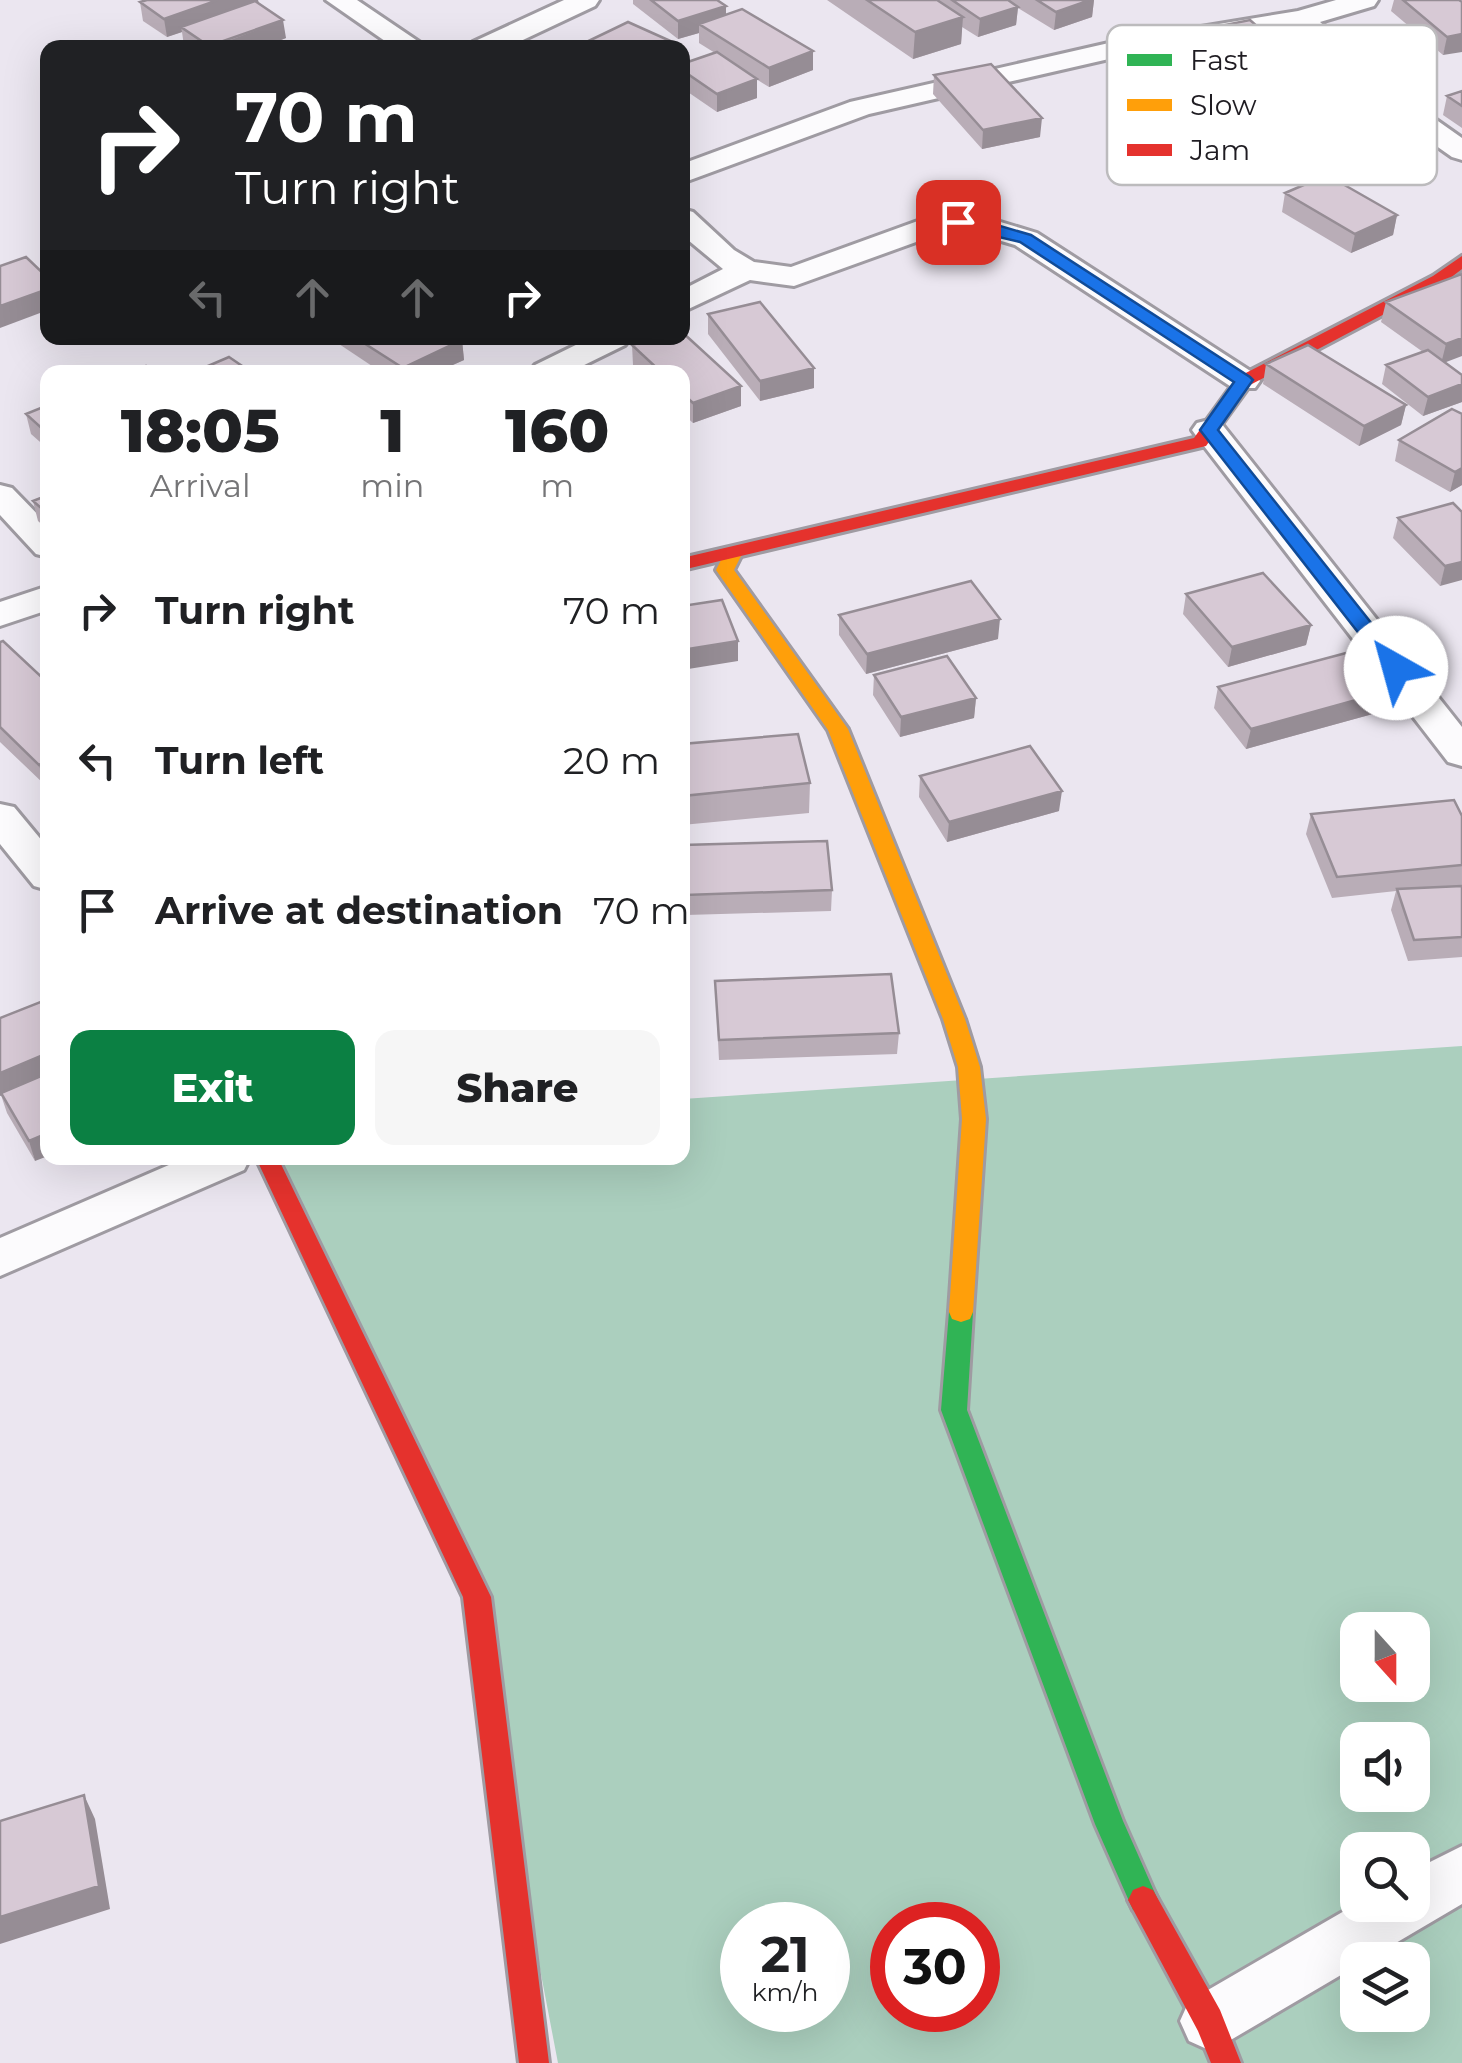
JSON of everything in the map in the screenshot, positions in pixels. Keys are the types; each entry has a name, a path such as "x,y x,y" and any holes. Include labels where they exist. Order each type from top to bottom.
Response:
{"street":[{"path":"338,0 402,40"},
{"path":"499,40 586,0"},
{"path":"1259,25 1365,0"},
{"path":"1301,18 1309,25"},
{"path":"690,171 860,108 1107,51"},
{"path":"1437,133 1462,151"},
{"path":"690,225 723,256 746,270 794,277 937,224 973,223 1026,239 1244,380"},
{"path":"690,562 1200,442 1244,380 1439,278 1462,261"},
{"path":"690,298 746,270"},
{"path":"560,365 600,345"},
{"path":"1209,430 1462,753"},
{"path":"0,494 40,537"},
{"path":"734,554 725,570 740,596 838,729 954,1018 968,1067 974,1119 954,1410 1109,1824 1149,1914 1218,2042 1385,1922"},
{"path":"0,616 40,600"},
{"path":"0,818 40,866"},
{"path":"0,1258 212,1165"},
{"path":"270,1165 477,1597 534,2063"},
{"path":"1430,1892 1462,1873"}],"green space":[{"path":"1462,1046 1462,2063 558,2063 470,1603 272,1165 690,1165 690,1099"}],"building":[{"path":"218,0 164,19 140,2"},
{"path":"651,0 717,0 726,6 678,21"},
{"path":"867,0 937,0 963,17 915,32"},
{"path":"952,0 1008,0 1018,7 980,19"},
{"path":"1037,0 1090,0 1056,12"},
{"path":"1403,0 1462,2 1462,34 1447,37"},
{"path":"255,1 283,20 226,40 200,40 181,27"},
{"path":"742,9 813,51 769,68 699,24"},
{"path":"1250,20 1256,25 1225,25"},
{"path":"628,22 668,40 591,40"},
{"path":"717,52 757,79 717,94 690,75 690,61"},
{"path":"991,64 1042,118 983,130 934,75"},
{"path":"1462,91 1462,106 1447,96"},
{"path":"1304,185 1344,185 1397,215 1355,234 1285,193"},
{"path":"26,257 40,270 40,292 0,306 0,266"},
{"path":"1462,274 1462,338 1446,344 1386,302"},
{"path":"760,302 814,368 760,381 708,314"},
{"path":"690,339 741,386 693,403 690,365 653,365 632,345 690,345"},
{"path":"367,345 451,345 409,365 398,365"},
{"path":"1308,345 1406,405 1364,426 1266,364"},
{"path":"1428,350 1462,375 1462,384 1428,397 1386,365"},
{"path":"229,357 241,365 210,365"},
{"path":"40,408 40,427 26,414"},
{"path":"1452,409 1462,414 1462,468 1455,472 1399,440"},
{"path":"1453,503 1462,512 1462,562 1445,566 1398,518"},
{"path":"1263,573 1311,625 1232,647 1186,594"},
{"path":"971,581 1000,619 867,654 839,615"},
{"path":"722,600 738,641 690,649 690,605"},
{"path":"0,642 40,676 39,765 0,727"},
{"path":"1350,652 1385,692 1251,729 1218,687"},
{"path":"947,656 976,698 901,717 874,675"},
{"path":"798,734 810,783 690,795 690,743"},
{"path":"1030,746 1062,791 949,822 920,776"},
{"path":"1454,800 1462,816 1462,865 1337,877 1311,814"},
{"path":"827,841 832,890 690,895 690,845"},
{"path":"1462,886 1462,937 1414,940 1397,889"},
{"path":"891,974 899,1033 719,1040 715,981"},
{"path":"40,1002 40,1056 0,1073 0,1018"},
{"path":"40,1076 40,1136 29,1141 1,1093"},
{"path":"84,1795 99,1886 0,1917 0,1821"}],"traffic: fast":[{"path":"961,1312 954,1410 1109,1824 1143,1900"}],"traffic: slow":[{"path":"733,554 725,570 838,729 954,1019 969,1067 974,1119 961,1312"}],"traffic: jam":[{"path":"690,562 1200,442 1244,381 1439,279 1462,261"},
{"path":"270,1165 477,1597 534,2063"},
{"path":"1143,1900 1209,2021 1226,2063"}],"route":[{"path":"958,222 1026,239 1244,380 1209,430 1396,668"}]}
